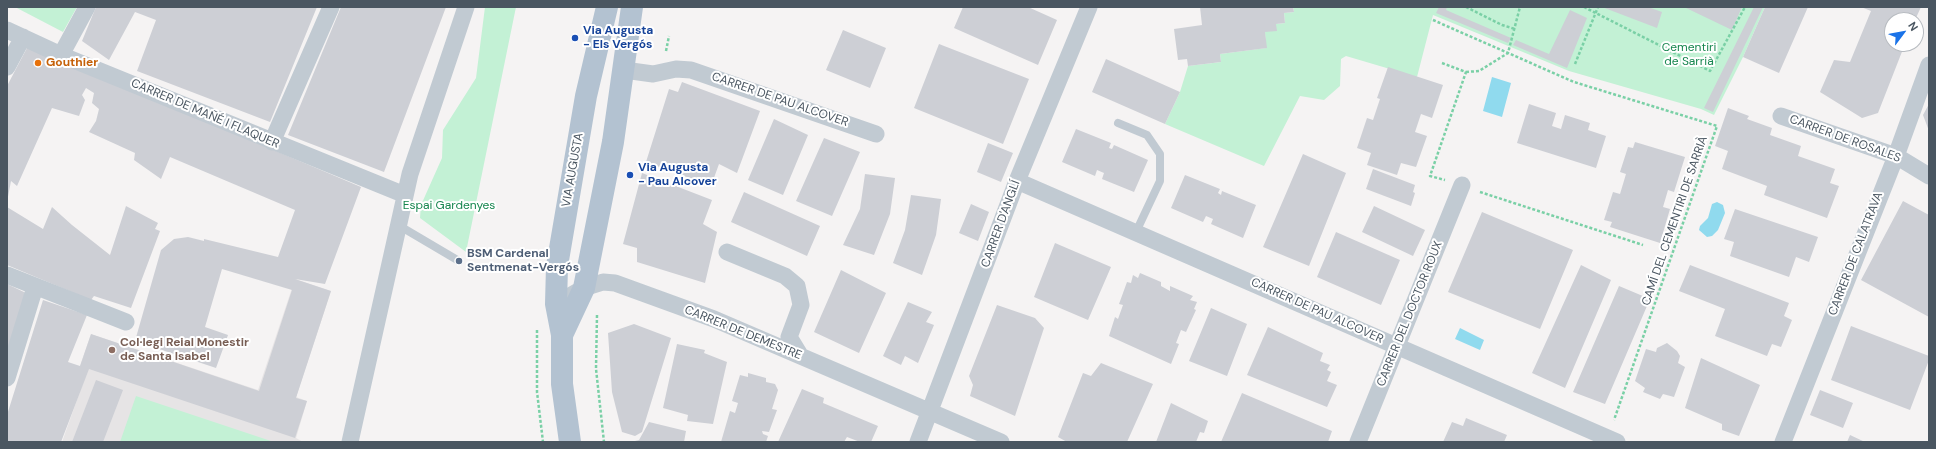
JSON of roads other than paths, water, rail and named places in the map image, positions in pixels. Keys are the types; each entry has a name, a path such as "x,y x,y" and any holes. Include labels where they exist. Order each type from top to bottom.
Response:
{"main road":[{"name":"VIA AUGUSTA","path":"570,442 562,384 562,335 556,304 557,266 586,96 606,7"},
{"name":"VIA AUGUSTA","path":"562,335 584,288 608,171 624,70 632,7"}],"street":[{"path":"61,55 87,7"},
{"path":"272,142 331,7"},
{"path":"350,442 405,195 427,119 466,7"},
{"name":"CARRER D'ANGLÍ","path":"918,442 1017,181 1089,7"},
{"name":"CARRER DE MAÑÉ I FLAQUER","path":"7,30 61,55 190,106 272,142 405,195"},
{"path":"7,67 23,37"},
{"name":"CARRER DE CALATRAVA","path":"1783,442 1896,156 1929,65"},
{"name":"CARRER DE PAU ALCOVER","path":"624,70 653,74 684,68 876,134"},
{"name":"CARRER DE ROSALES","path":"1781,116 1896,156 1929,176"},
{"name":"CARRER DE PAU ALCOVER","path":"1017,181 1397,346 1614,434"},
{"name":"CARRER DEL DOCTOR ROUX","path":"1358,442 1462,185"},
{"path":"727,252 785,276 797,286 801,305 789,338 800,355"},
{"path":"7,275 126,322"},
{"name":"CARRER DE DEMESTRE","path":"556,304 584,288 603,282 615,283 714,319 1002,442"},
{"path":"7,378 35,287"}],"lane":[{"path":"1118,123 1147,135 1160,154 1160,181 1136,232"},
{"path":"398,225 459,261"}],"water":[{"path":"1492,77 1511,83 1502,117 1483,111"},
{"path":"1717,202 1723,205 1725,213 1718,230 1712,236 1707,237 1699,230 1700,226 1708,218 1712,204"},
{"path":"1460,328 1484,340 1480,350 1455,339"}],"place":[{"name":"Via Augusta - Els Vergós","path":"575,38"},
{"name":"Gouthier","path":"38,63"},
{"name":"Via Augusta - Pau Alcover","path":"630,175"},
{"name":"BSM Cardenal Sentmenat-Vergós","path":"459,261"},
{"name":"Col·legi Reial Monestir de Santa Isabel","path":"112,350"}],"park label":[{"name":"Cementiri de Sarrià","path":"1689,55"},
{"name":"Espai Gardenyes","path":"449,206"}]}
